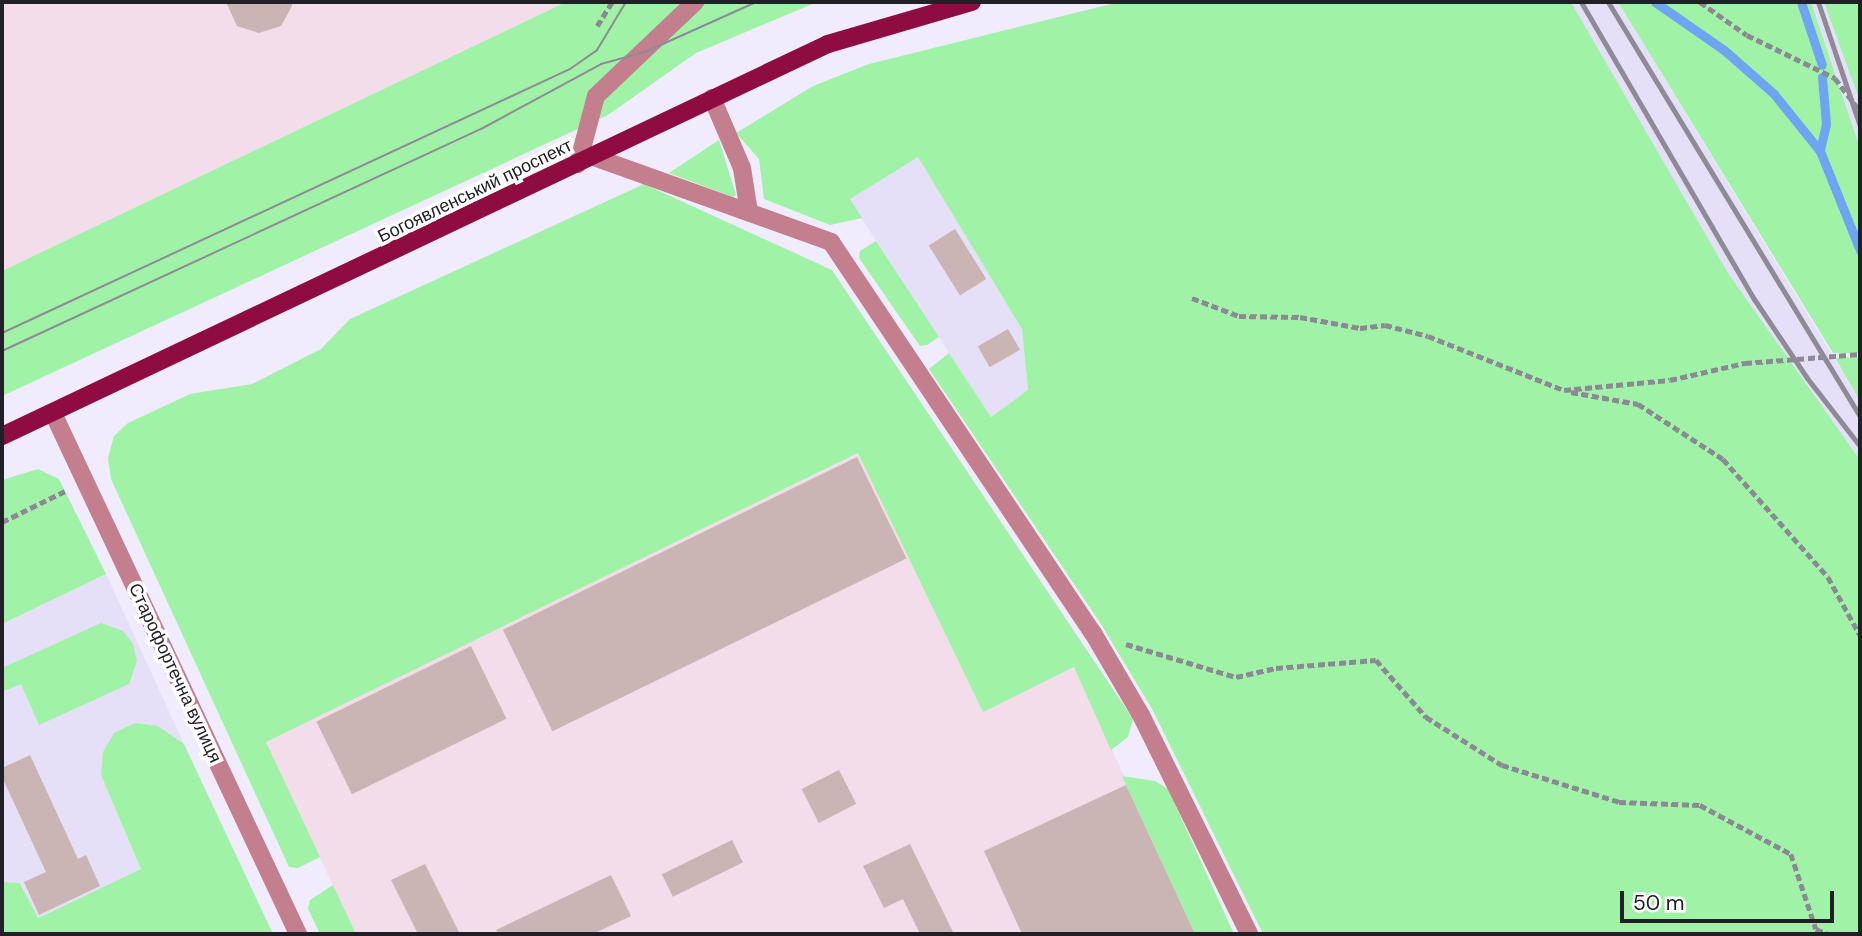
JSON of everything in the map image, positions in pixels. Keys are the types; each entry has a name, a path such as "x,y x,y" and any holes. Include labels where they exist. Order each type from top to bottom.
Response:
{"main road":[{"name":"Богоявленський проспект","path":"2,436 828,44 972,2"}],"street":[{"path":"695,2 596,96 586,161 748,212 831,242 1093,633 1142,715 1250,934"},
{"path":"712,98 742,168 748,212"},
{"name":"Старофортечна вулиця","path":"53,412 298,934"}],"path":[{"path":"597,26 612,2"},
{"path":"1700,2 1747,36 1835,78 1860,111"},
{"path":"1192,298 1239,316 1300,317 1360,328 1385,325 1428,336 1564,390 1638,404 1723,459 1828,577 1860,635"},
{"path":"1564,390 1670,380 1745,362 1860,355"},
{"path":"2,522 85,481"},
{"path":"1093,633 1236,677 1303,664 1376,660 1426,717 1502,765 1619,802 1700,804 1791,854 1816,929 1828,934"}],"shaded area":[{"path":"2,2 566,2 2,271"},
{"path":"1571,2 1618,2 1860,401 1860,460 1728,273"},
{"path":"1811,2 1824,2 1860,102 1860,148"},
{"path":"918,156 1022,329 1028,390 991,417 849,199"},
{"path":"859,453 983,711 1075,667 1195,934 356,934 265,742"},
{"path":"106,574 184,744 158,726 101,775 141,869 37,918 21,883 2,882 2,624"}],"green space":[{"path":"566,2 817,2 696,53 608,115 2,396 2,271"},
{"path":"1119,2 1571,2 1728,273 1860,460 1860,934 1263,934 1152,709 1101,624 929,369 949,353 991,417 1028,390 1022,329 918,157 850,199 862,218 830,225 764,199 759,159 736,133 813,86 869,64"},
{"path":"1618,2 1811,2 1860,148 1860,353 1833,353"},
{"path":"1824,2 1860,2 1860,102"},
{"path":"719,140 736,195 733,197 669,173"},
{"path":"644,184 832,270 1133,719 1128,737 1111,750 1074,667 983,712 858,453 266,742 320,857 298,868 289,867 111,479 108,458 114,436 128,423 190,394 252,384 321,349 350,319"},
{"path":"876,241 939,337 927,345 920,346 859,258 860,251"},
{"path":"1860,357 1860,401 1835,358"},
{"path":"38,469 59,479 106,574 2,624 2,480"},
{"path":"101,623 123,631 133,644 137,661 129,684 39,725 21,684 2,692 2,668"},
{"path":"135,723 158,726 184,744 273,934 2,934 2,882 20,883 38,918 141,869 101,775 103,752 114,733"},
{"path":"1122,776 1155,781 1168,789 1234,934 1195,934"},
{"path":"333,885 356,934 320,934 308,909 310,900"}],"building":[{"path":"226,2 292,2 292,6 281,26 259,33 237,26"},
{"path":"955,229 986,279 960,295 929,245"},
{"path":"1008,329 1020,350 990,367 978,347"},
{"path":"857,457 907,559 552,731 503,630"},
{"path":"471,646 507,719 352,794 316,721"},
{"path":"30,755 78,859 86,855 100,886 39,915 24,882 46,872 2,777 2,768"},
{"path":"839,770 856,804 819,823 802,789"},
{"path":"1126,785 1195,934 1022,934 984,851"},
{"path":"732,840 743,862 673,897 662,874"},
{"path":"910,844 954,934 920,934 903,899 884,908 863,866"},
{"path":"425,864 460,934 418,934 391,880"},
{"path":"611,875 631,916 593,934 499,934 496,930"}],"waterway":[{"path":"1655,2 1724,50 1774,94 1820,151"},
{"path":"1801,2 1822,65"},
{"path":"1822,77 1826,124 1820,151 1860,250"}],"tram line":[{"path":"2,333 570,69 597,50 626,2"},
{"path":"2,351 481,129 601,64 645,52 756,2"}],"railway":[{"path":"1581,2 1754,299 1807,378 1860,446"},
{"path":"1608,2 1860,417"},
{"path":"1818,2 1860,126"}]}
